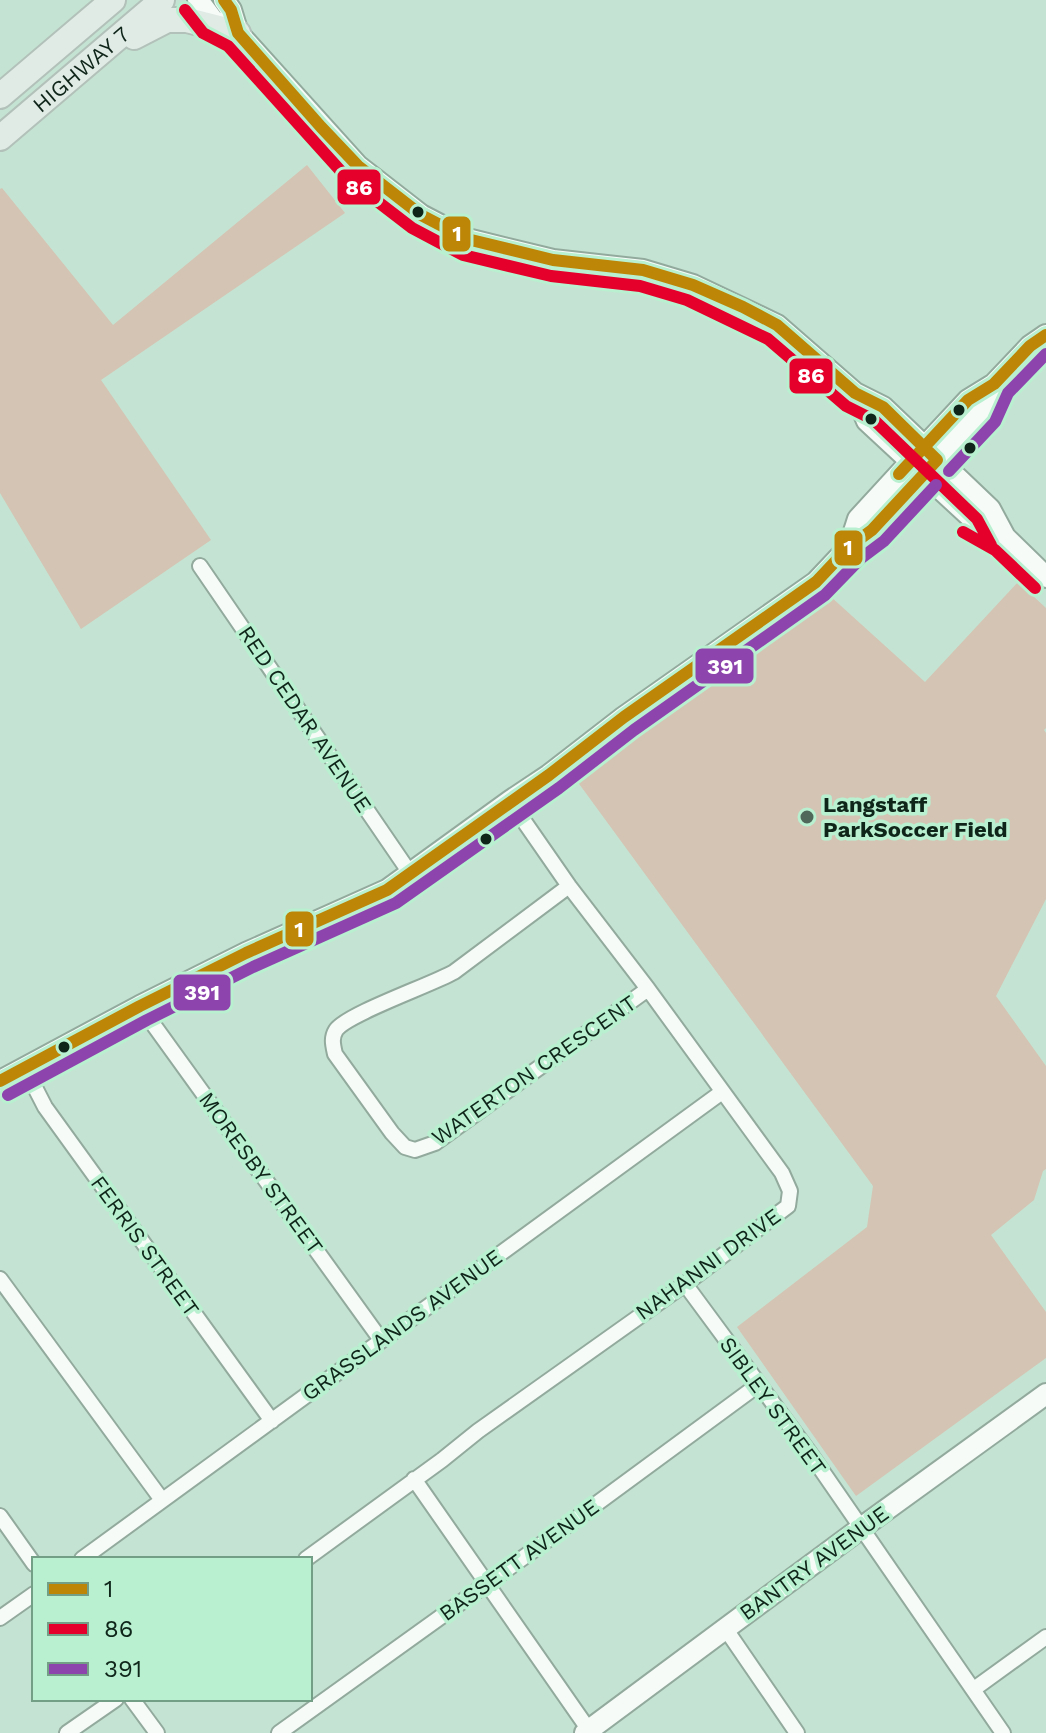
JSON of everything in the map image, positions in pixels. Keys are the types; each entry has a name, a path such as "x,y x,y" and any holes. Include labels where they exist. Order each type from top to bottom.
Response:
{"main road":[{"name":"HIGHWAY 7","path":"0,96 113,0"},
{"name":"HIGHWAY 7","path":"0,138 162,0"},
{"path":"100,55 167,20 187,20 238,33"}],"street":[{"path":"198,0 213,20 238,33 358,166 421,215 467,239 553,260 643,270 693,285 777,325 855,393 883,407 976,522 1005,537 1046,577"},
{"path":"224,0 231,10 238,33"},
{"path":"0,1081 246,953 387,890 549,775 636,708 816,582 849,547 872,530 924,460 982,412 994,384 1030,346 1046,335"},
{"name":"RED CEDAR AVENUE","path":"200,566 410,873"},
{"name":"NAHANNI DRIVE","path":"309,1557 788,1206 790,1191 782,1173 569,886 510,801"},
{"name":"WATERTON CRESCENT","path":"569,886 454,972 350,1018 337,1029 332,1042 335,1054 392,1133 405,1147 415,1150 435,1143 648,989"},
{"name":"MORESBY STREET","path":"140,1006 381,1340"},
{"name":"FERRIS STREET","path":"25,1068 45,1107 272,1421"},
{"name":"GRASSLANDS AVENUE","path":"85,1557 722,1092"},
{"path":"0,1279 162,1500"},
{"name":"SIBLEY STREET","path":"685,1284 809,1452 1003,1733"},
{"name":"BASSETT AVENUE","path":"279,1733 758,1385"},
{"name":"BANTRY AVENUE","path":"588,1732 1046,1394"},
{"path":"414,1479 588,1732"},
{"path":"0,1516 32,1561"},
{"path":"0,1618 32,1595"},
{"path":"725,1628 797,1733"},
{"path":"974,1689 1046,1637"},
{"path":"67,1733 113,1701"},
{"path":"133,1701 157,1733"}],"shaded area":[{"path":"307,165 345,213 101,380 211,540 81,629 0,493 0,189 113,325"},
{"path":"1018,582 1046,608 1046,899 996,996 1046,1066 1046,1169 1034,1200 991,1235 1046,1312 1046,1358 856,1496 737,1327 867,1227 873,1186 577,781 830,596 925,682"}],"transit line":[{"name":"1","path":"0,1081 246,953 387,890 816,582 849,547 872,530 937,460 883,407 855,393 777,325 743,307 693,285 643,270 553,260 467,239 421,215 358,166 321,127 238,33 231,10 224,0"},
{"name":"86","path":"185,10 203,33 228,46 347,178 412,228 463,255 551,276 640,286 687,300 768,339 846,406 874,420 977,519 991,545"},
{"name":"1","path":"899,474 968,400 994,384 1030,346 1046,335"},
{"name":"391","path":"949,471 995,422 1008,393 1046,354"},
{"name":"391","path":"8,1095 253,967 396,903 825,595 860,559 884,541 936,485"},
{"name":"86","path":"963,532 995,550 1035,588"}],"place":[{"name":"Langstaff ParkSoccer Field","path":"807,817"}]}
